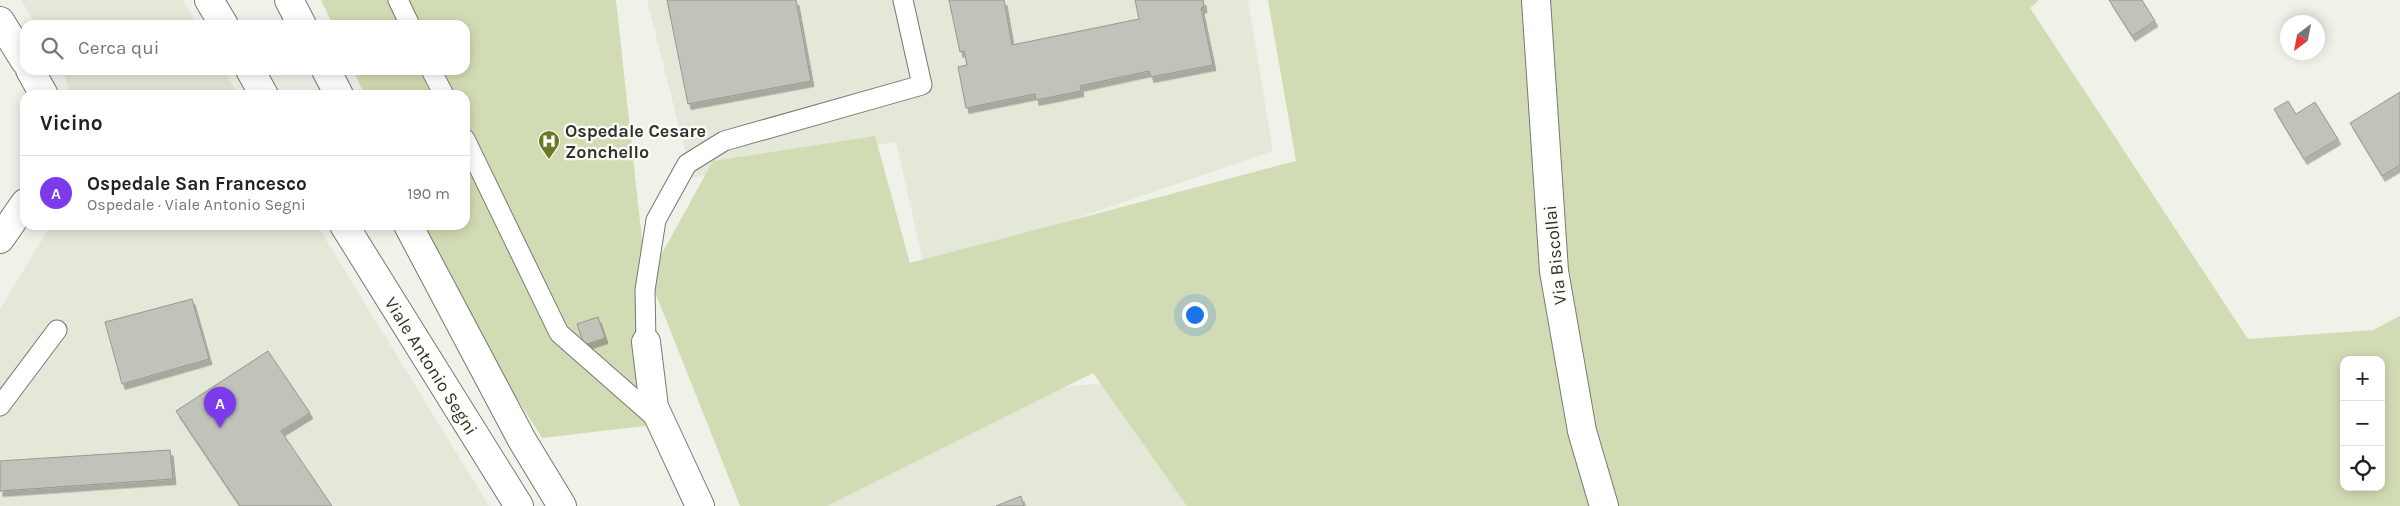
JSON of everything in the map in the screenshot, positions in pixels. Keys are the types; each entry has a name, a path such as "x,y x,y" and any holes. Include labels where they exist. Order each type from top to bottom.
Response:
{"street":[{"path":"209,0 221,20"},
{"path":"290,0 300,20"},
{"name":"Via Biscollai","path":"1536,0 1554,271 1582,431 1604,506"},
{"path":"0,21 20,53"},
{"path":"33,75 41,90"},
{"path":"253,75 261,90"},
{"path":"329,75 336,90"},
{"path":"0,238 20,210"},
{"name":"Viale Antonio Segni","path":"347,230 518,506"},
{"path":"411,230 522,440 562,506"},
{"path":"646,342 654,407 700,506"}],"lane":[{"path":"398,0 408,20"},
{"path":"646,342 645,290 656,220 687,164 724,141 922,85 903,0"},
{"path":"434,75 441,90"},
{"path":"470,150 559,333 662,424"},
{"path":"0,406 57,330"}],"shaded area":[{"path":"21,0 183,0 194,20 33,20"},
{"path":"647,0 1248,0 1273,151 925,270 896,142 692,178"},
{"path":"65,75 227,75 235,90 69,90"},
{"path":"48,230 320,230 489,506 0,506 0,309"},
{"path":"1113,382 1251,506 803,506 1028,391"}],"green space":[{"name":"Ospedale Cesare Zonchello","path":"321,0 616,0 662,424 542,438 468,321 426,230 470,230 470,90 363,90 355,75 470,75 470,20 331,20"},
{"path":"1268,0 2039,0 2030,8 2248,339 2373,330 2400,316 2400,506 1187,506 1093,373 827,506 740,506 649,277 713,161 875,136 910,263 1296,161"}],"building":[{"path":"667,0 796,0 811,81 688,104"},
{"path":"949,0 1004,0 1012,45 1139,19 1135,0 1203,0 1204,7 1201,8 1213,65 1151,77 1149,71 1080,86 1081,91 1036,100 1035,94 966,108 958,67 967,65 964,51 960,52"},
{"path":"2109,0 2142,0 2155,21 2132,36"},
{"path":"2400,92 2400,165 2382,176 2350,123"},
{"path":"2288,101 2296,114 2315,102 2338,139 2304,159 2274,109"},
{"path":"192,299 209,359 122,384 105,322"},
{"path":"598,317 605,338 584,345 577,324"},
{"path":"268,351 310,413 281,431 332,506 240,506 176,411"},
{"path":"170,450 173,479 0,491 0,461"},
{"path":"1021,496 1024,506 996,506"}],"place":[{"name":"Ospedale Cesare Zonchello","path":"549,160"},
{"name":"Ospedale San Francesco","path":"220,428"}]}
